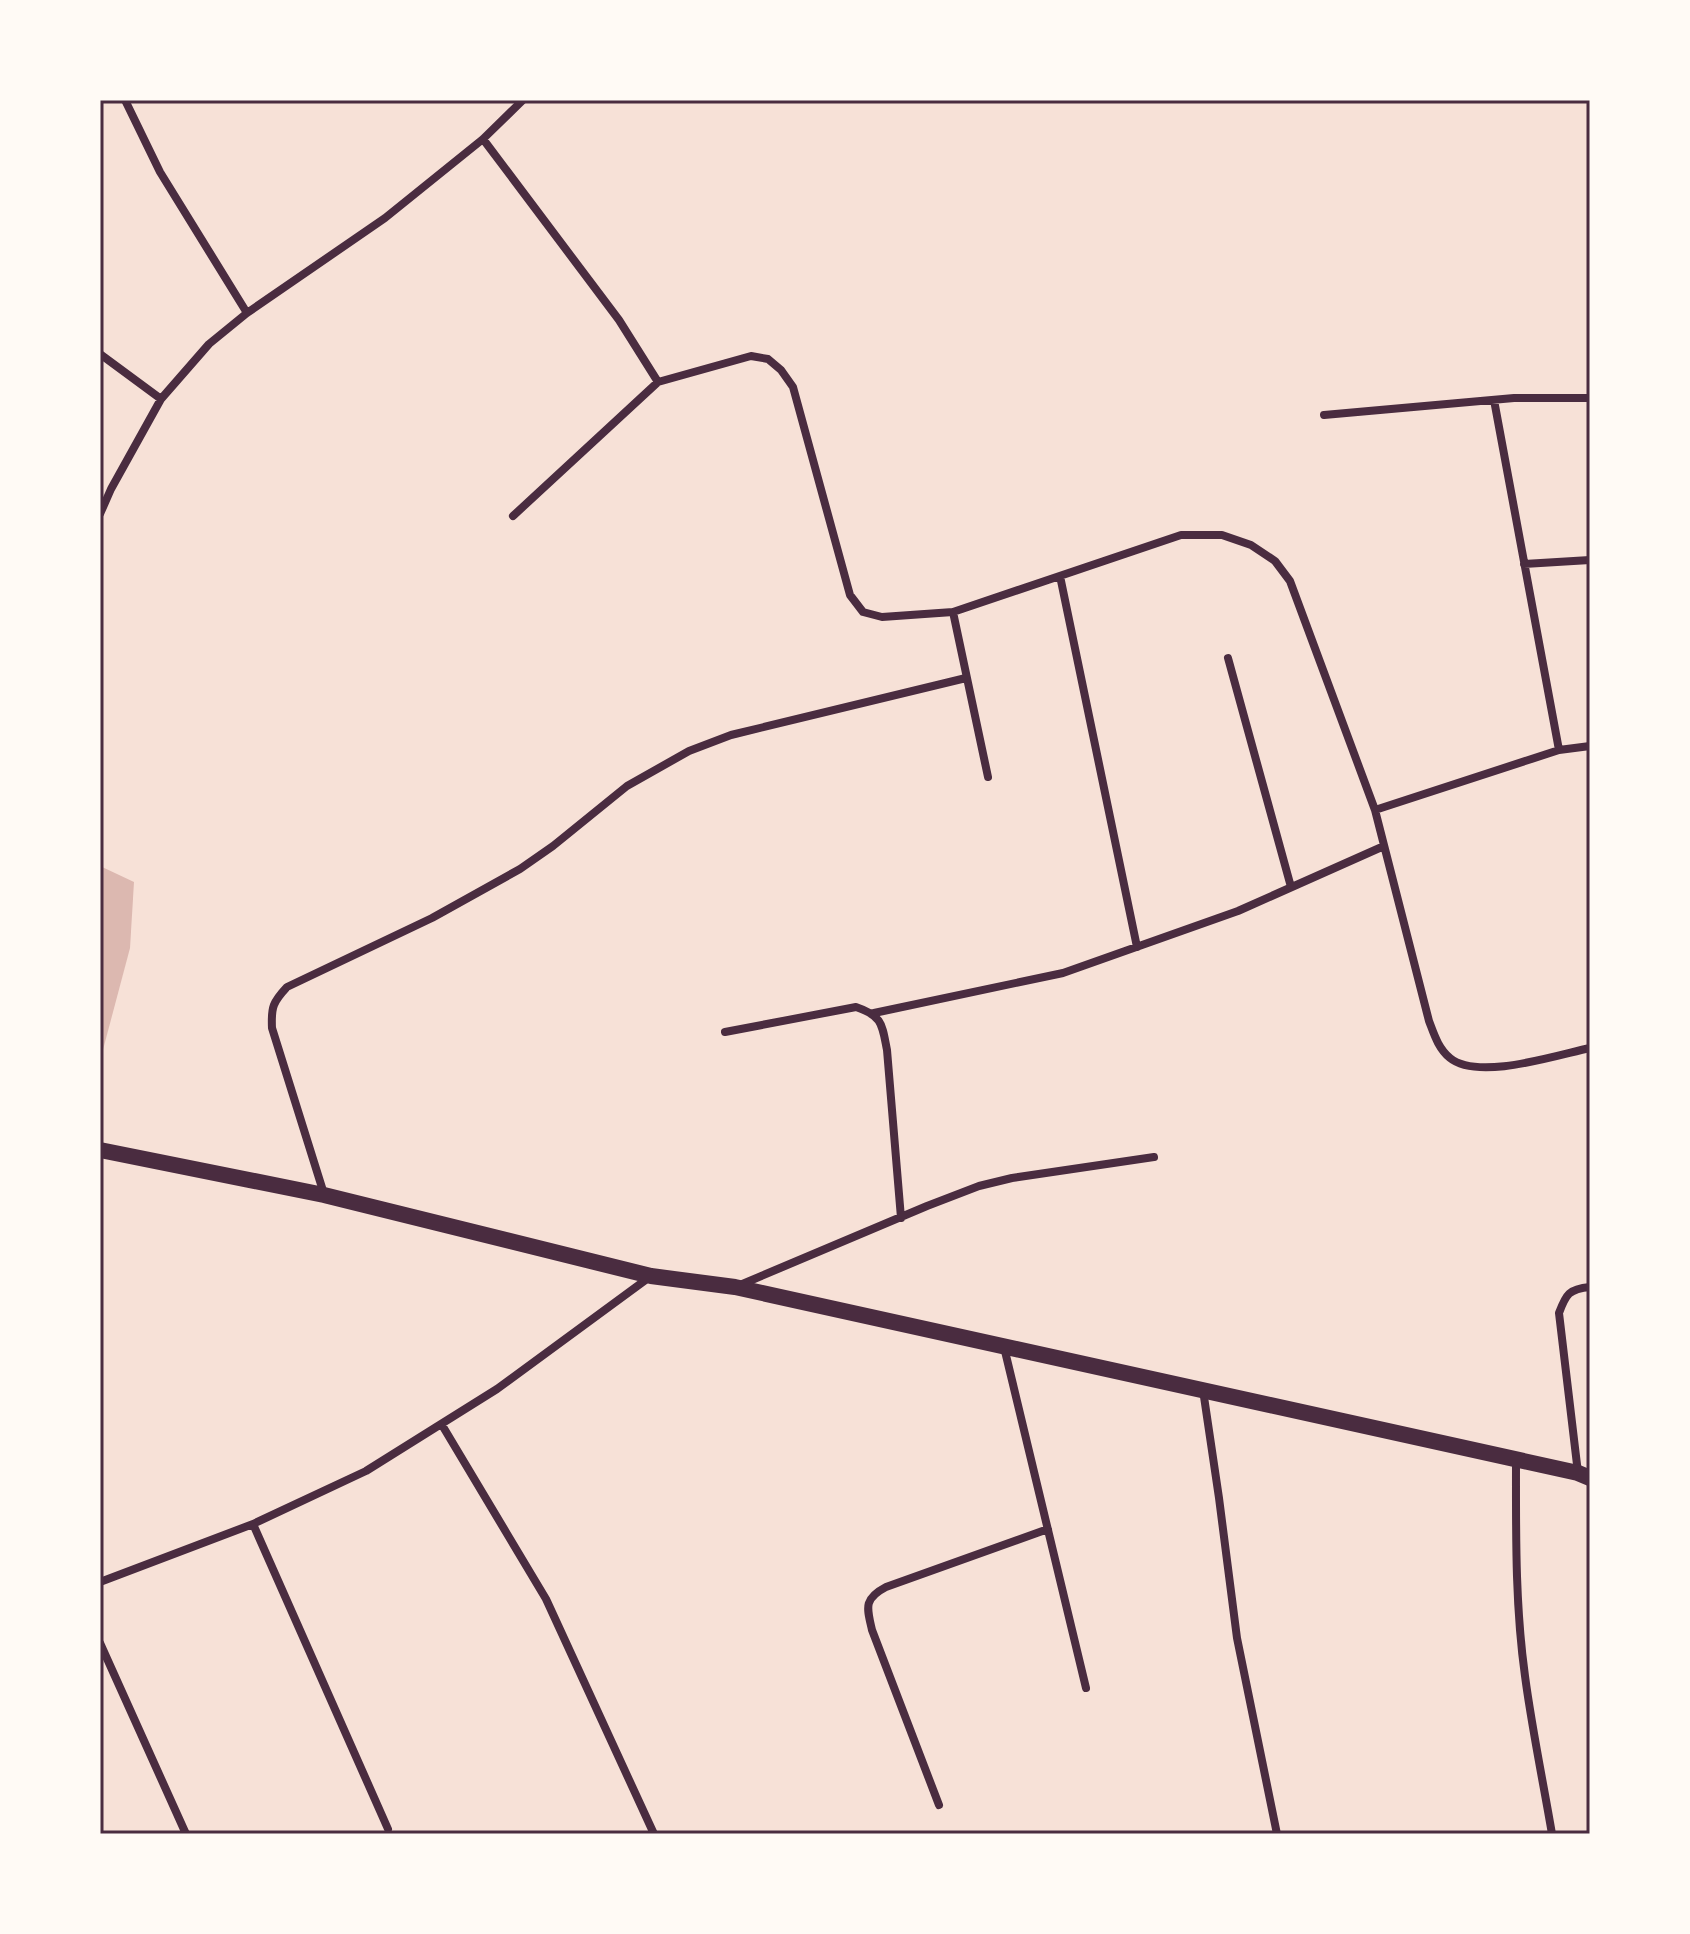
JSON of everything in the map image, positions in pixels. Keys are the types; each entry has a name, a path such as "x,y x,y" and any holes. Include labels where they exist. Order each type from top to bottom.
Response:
{"main road":[{"path":"100,1150 324,1195 651,1276 735,1287 1584,1476"}],"street":[{"path":"125,100 160,172 247,313"},
{"path":"100,514 161,399 209,344 247,313 385,218 483,139 523,100"},
{"path":"483,139 619,320 658,382"},
{"path":"100,354 161,399"},
{"path":"513,516 658,382 751,356 768,359 793,387 850,595 863,612 882,617 953,612 1181,535 1222,535 1251,545 1275,561 1290,581 1375,810 1429,1021 1439,1047 1452,1060 1472,1067 1500,1068 1590,1048"},
{"path":"1324,415 1494,400 1590,398"},
{"path":"1494,400 1559,750"},
{"path":"100,484 111,489"},
{"path":"1524,564 1590,560"},
{"path":"1060,576 1137,947"},
{"path":"953,612 988,777"},
{"path":"1228,658 1291,887"},
{"path":"324,1195 272,1028 271,1010 287,987 432,918 520,869 627,786 689,751 731,735 966,678"},
{"path":"1375,810 1559,750 1590,746"},
{"path":"725,1032 856,1007 874,1013 1063,973 1238,911 1384,846"},
{"path":"874,1013 882,1025 887,1050 901,1218"},
{"path":"735,1287 979,1186 1012,1178 1154,1157"},
{"path":"100,1582 253,1524 366,1471 497,1389 651,1276"},
{"path":"1584,1476 1559,1313 1565,1297 1576,1289 1590,1287"},
{"path":"1004,1346 1086,1688"},
{"path":"1203,1390 1237,1638 1277,1834"},
{"path":"442,1425 546,1599 654,1834"},
{"path":"1516,1460 1522,1651 1552,1834"},
{"path":"253,1524 388,1829"},
{"path":"939,1805 872,1630 869,1600 886,1587 1048,1529"},
{"path":"100,1643 186,1834"}],"shaded area":[{"path":"100,866 134,882 130,948 100,1061"}]}
